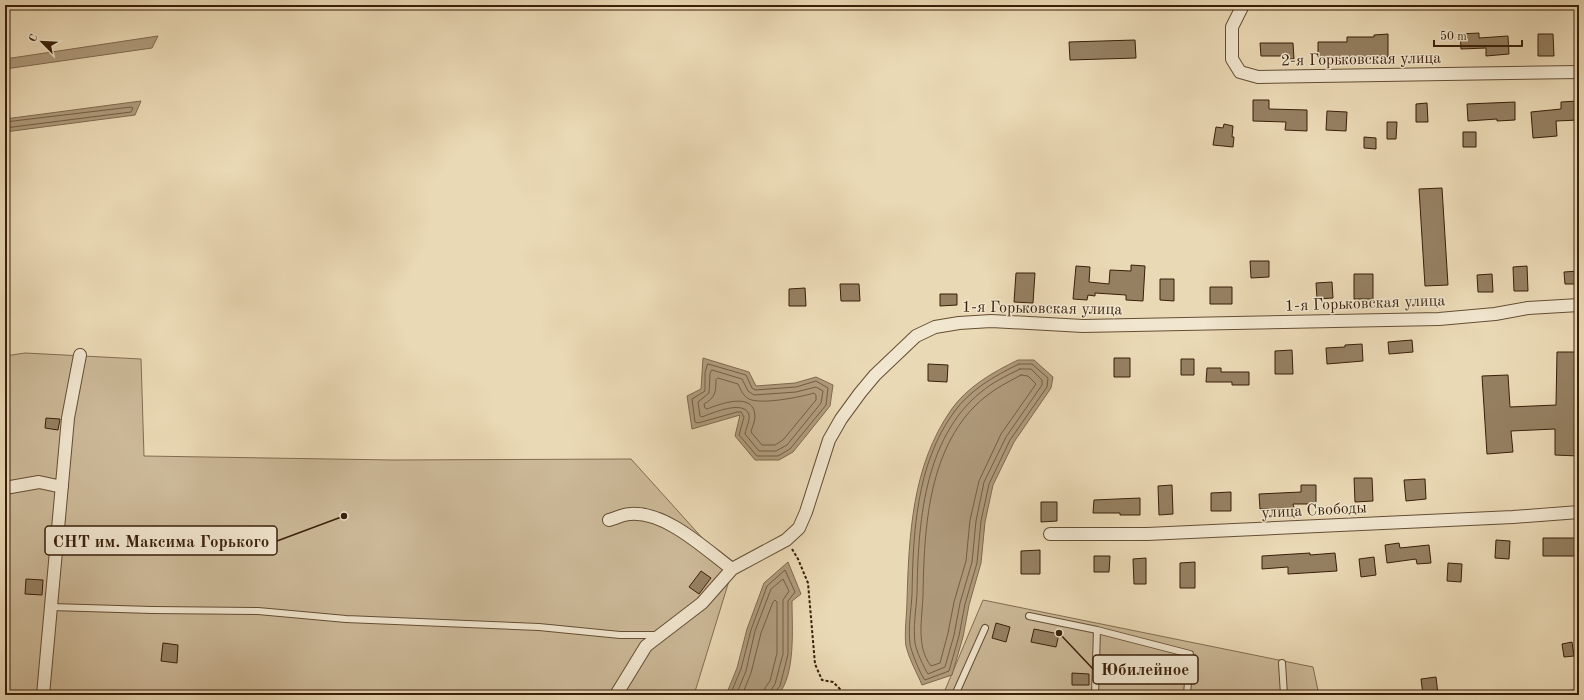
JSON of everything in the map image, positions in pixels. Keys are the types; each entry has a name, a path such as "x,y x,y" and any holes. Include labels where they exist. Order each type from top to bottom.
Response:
{"street":[{"name":"2-я Горьковская улица","path":"1243,5 1232,27 1232,59 1240,72 1258,77 1579,72"},
{"name":"1-я Горьковская улица","path":"616,695 646,646 702,603 732,569 786,540 799,528 806,512 829,440 841,419 875,375 916,336 935,326 991,321 1091,326 1439,319 1495,314 1528,308 1579,305"},
{"path":"43,695 68,418 80,355"},
{"path":"5,488 39,482 62,487"},
{"name":"улица Свободы","path":"1050,534 1154,534 1513,517 1579,512"},
{"path":"610,520 630,514 656,517 679,530 732,569"}],"lane":[{"path":"51,607 258,611 346,619 539,627 620,635 660,635"},
{"path":"1029,616 1097,630 1190,654 1187,695"},
{"path":"955,695 985,628"},
{"path":"1095,695 1097,630"},
{"path":"1282,663 1284,695"},
{"path":"1560,695 1579,693"}],"path":[{"path":"786,540 798,559 808,583 815,664 822,680 833,682 846,695"}],"shaded area":[{"path":"25,353 141,359 144,456 392,460 631,459 732,571 694,695 5,695 5,356"},
{"path":"983,600 1313,667 1319,695 943,695"}],"water":[{"path":"158,36 152,48 5,69 5,59"},
{"path":"141,101 135,115 5,132 5,119"},
{"path":"703,358 749,372 756,386 795,383 816,377 833,385 830,406 793,452 779,460 755,460 735,436 740,415 692,429 687,396 701,389"},
{"path":"1018,360 1034,360 1053,377 1051,388 1014,442 993,485 985,522 981,563 952,675 922,685 907,651 905,636 909,551 915,502 920,478 928,454 938,432 957,402 981,381"},
{"path":"788,562 801,594 792,601 792,650 788,675 784,686 778,695 726,695 737,668 747,629 764,583"}],"building":[{"path":"1479,33 1479,38 1508,36 1509,54 1486,56 1486,48 1461,49 1460,34"},
{"path":"1388,34 1388,57 1366,57 1366,63 1354,63 1354,58 1318,59 1318,42 1347,42 1347,37 1374,37 1374,35"},
{"path":"1538,34 1553,34 1554,56 1538,56"},
{"path":"1135,40 1136,58 1070,60 1069,42"},
{"path":"1260,43 1293,43 1294,59 1283,59 1283,56 1261,56"},
{"path":"1253,100 1269,100 1269,109 1307,110 1307,131 1285,130 1286,122 1253,121"},
{"path":"1578,101 1579,120 1556,121 1557,136 1533,138 1531,112 1561,109 1561,102"},
{"path":"1515,102 1515,120 1497,121 1497,119 1468,121 1467,104"},
{"path":"1427,103 1428,122 1416,122 1416,104"},
{"path":"1327,111 1347,112 1346,131 1326,130"},
{"path":"1387,122 1397,122 1396,139 1387,139"},
{"path":"1224,124 1233,126 1233,147 1213,145 1216,127 1223,128"},
{"path":"1463,132 1476,132 1476,147 1463,147"},
{"path":"1364,137 1376,138 1376,149 1364,148"},
{"path":"1442,188 1448,285 1425,286 1419,189"},
{"path":"1250,261 1269,261 1269,277 1251,278"},
{"path":"1131,265 1145,266 1143,301 1126,300 1126,295 1095,293 1095,296 1088,295 1087,300 1073,299 1076,266 1090,267 1089,282 1109,284 1110,270 1131,271"},
{"path":"1527,266 1528,291 1514,291 1513,267"},
{"path":"1579,271 1579,284 1565,284 1564,272"},
{"path":"1016,273 1035,273 1033,303 1014,302"},
{"path":"1354,274 1373,274 1373,299 1354,299"},
{"path":"1492,274 1493,292 1478,292 1477,275"},
{"path":"1160,279 1174,279 1174,301 1160,300"},
{"path":"1332,282 1333,298 1317,299 1316,283"},
{"path":"840,284 859,284 860,301 841,301"},
{"path":"1210,287 1232,287 1232,304 1210,304"},
{"path":"805,288 806,306 789,306 789,289"},
{"path":"940,294 957,294 957,305 940,306"},
{"path":"1412,340 1413,352 1389,354 1388,342"},
{"path":"1362,344 1363,361 1327,364 1326,348"},
{"path":"1292,350 1293,374 1275,374 1275,351"},
{"path":"1557,352 1579,352 1578,456 1555,455 1555,429 1511,431 1513,452 1487,454 1482,376 1508,375 1510,407 1556,405"},
{"path":"1114,358 1130,358 1130,377 1114,377"},
{"path":"1181,359 1194,359 1194,375 1181,375"},
{"path":"928,364 948,365 947,382 928,381"},
{"path":"1207,368 1221,368 1221,372 1249,372 1249,385 1232,385 1232,382 1206,382"},
{"path":"46,418 60,419 58,430 45,428"},
{"path":"1354,478 1372,478 1373,501 1355,502"},
{"path":"1425,479 1426,499 1406,501 1404,480"},
{"path":"1172,485 1173,514 1159,515 1158,486"},
{"path":"1301,485 1316,485 1316,504 1293,504 1294,508 1260,509 1259,494 1301,492"},
{"path":"1231,492 1231,511 1211,511 1211,493"},
{"path":"1140,498 1140,515 1093,513 1094,500"},
{"path":"1041,502 1057,502 1057,521 1041,522"},
{"path":"1543,538 1579,538 1579,556 1543,556"},
{"path":"1496,540 1510,541 1509,559 1495,558"},
{"path":"1399,543 1400,548 1429,545 1431,563 1417,564 1416,559 1387,563 1385,545"},
{"path":"1040,550 1040,574 1021,574 1021,551"},
{"path":"1310,553 1310,555 1335,553 1337,571 1288,574 1288,567 1262,569 1262,556"},
{"path":"1094,556 1110,556 1109,572 1094,572"},
{"path":"1374,557 1376,575 1361,577 1359,559"},
{"path":"1146,558 1146,584 1134,584 1133,559"},
{"path":"1195,562 1195,588 1180,588 1180,563"},
{"path":"1448,563 1462,564 1461,582 1447,581"},
{"path":"701,571 711,578 699,594 689,587"},
{"path":"26,579 43,580 42,595 25,594"},
{"path":"996,623 1010,627 1006,642 992,638"},
{"path":"1034,629 1059,634 1056,647 1031,642"},
{"path":"1572,642 1574,656 1564,657 1562,644"},
{"path":"163,643 178,645 177,663 161,661"},
{"path":"1129,670 1151,672 1150,684 1129,682"},
{"path":"1072,673 1089,674 1089,685 1072,685"},
{"path":"1436,677 1438,694 1423,695 1421,679"}],"place":[{"name":"СНТ им. Максима Горького","path":"344,516"},
{"name":"Юбилейное","path":"1059,633"}]}
